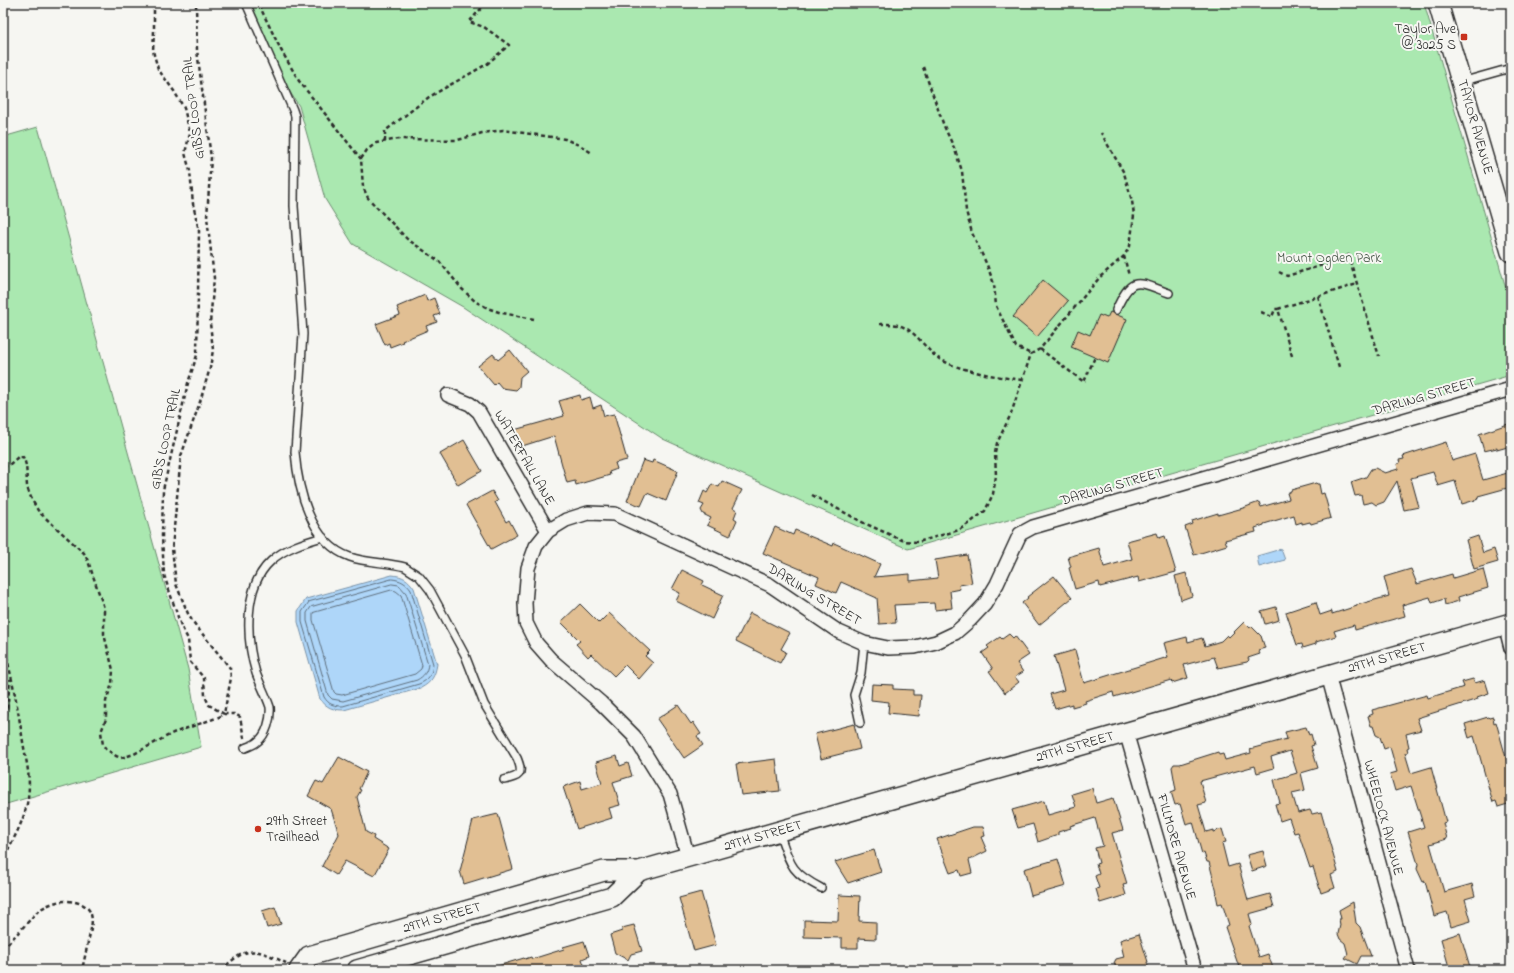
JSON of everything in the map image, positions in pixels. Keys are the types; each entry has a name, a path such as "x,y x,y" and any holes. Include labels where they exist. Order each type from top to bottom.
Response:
{"street":[{"name":"TAYLOR AVENUE","path":"1438,3 1511,252"},
{"name":"DARLING STREET","path":"688,857 670,794 634,736 601,704 551,660 536,644 526,623 525,604 528,568 536,546 548,531 566,520 588,513 615,514 770,585 839,632 864,643 888,648 915,646 936,642 955,633 970,620 985,604 997,584 1020,534 1033,526 1511,389"},
{"name":"WATERFALL LANE","path":"448,395 470,404 479,412 548,531"},
{"name":"29TH STREET","path":"296,968 309,956 604,871 639,872 1508,624"},
{"path":"1508,624 1511,648"},
{"name":"WHEELOCK AVENUE","path":"1328,675 1408,970"},
{"name":"FILLMORE AVENUE","path":"1126,732 1195,970"},
{"name":"29TH STREET","path":"357,970 612,897 639,872"}],"lane":[{"path":"246,3 295,116 294,206 303,327 295,452 296,466 306,507 313,523 329,545 342,554 352,558 405,567 425,582 465,655 484,704 517,758 521,772 519,775 504,780"},
{"path":"1461,82 1511,68"},
{"path":"1116,310 1124,292 1131,285 1142,283 1169,293"},
{"path":"245,748 255,744 262,738 270,719 271,711 252,657 249,620 251,596 266,565 280,554 304,543 323,537"},
{"path":"860,723 854,695 861,673 864,643"},
{"path":"779,832 793,868 806,881 821,888"}],"path":[{"name":"GIB'S LOOP TRAIL","path":"154,3 153,51 158,69 184,108 190,133 185,153 190,171 193,204 199,231 197,355 188,383 163,490 162,536 164,575 181,626 188,639 190,662 204,678 205,696 209,705 224,714 231,678 230,668 189,616 176,584 172,548 181,456 199,405 210,368 213,350 210,323 214,278 207,217 211,158 197,50 196,3"},
{"path":"258,3 281,50 299,81 361,159"},
{"path":"385,142 385,131 429,97 487,64 509,45 484,27 469,22 486,3"},
{"path":"923,67 962,171 966,211 972,233 987,264 994,284 996,306 1016,347 1031,354"},
{"path":"534,319 496,312 476,302 462,289 439,261 407,239 368,198 363,187 361,159 366,150 376,143 399,139 458,140 482,133 503,130 565,139 592,153"},
{"path":"812,495 864,523 904,540 918,542 959,530 985,511 993,494 996,476 995,453 997,443 1011,414 1031,354 1040,349 1100,276 1124,256 1130,246 1133,229 1133,208 1124,173 1101,133"},
{"path":"1279,272 1287,276 1348,255 1379,356"},
{"path":"1124,256 1131,285"},
{"path":"1261,312 1272,317 1275,309 1357,284"},
{"path":"1318,296 1339,367"},
{"path":"1278,308 1292,356"},
{"path":"880,324 898,325 905,328 917,336 938,358 952,365 995,377 1022,380"},
{"path":"1040,349 1084,382 1094,357"},
{"path":"3,467 9,465 18,457 22,457 26,465 27,484 30,494 39,512 84,553 88,561 104,608 104,634 113,670 112,684 106,701 106,719 101,732 103,745 106,750 121,758 134,754 173,733 224,714 235,714 240,717 245,748"},
{"path":"3,643 11,674 29,788 23,817 11,845 3,858"},
{"path":"3,729 7,717 11,674"},
{"path":"3,949 39,910 45,906 60,902 73,901 82,903 88,907 92,919 82,970"},
{"path":"221,970 234,958 245,952 253,951 264,952 296,968"}],"green space":[{"name":"Mount Ogden Park","path":"241,3 1424,3 1511,306 1511,375 908,549 663,439 463,307 353,244 325,199 299,106 271,63"},
{"path":"38,127 188,669 201,747 3,805 3,137"}],"water":[{"path":"1281,549 1285,560 1259,567 1257,556"},
{"path":"392,575 405,578 414,588 437,664 434,675 428,683 421,688 344,710 330,708 320,699 298,622 298,611 306,599"}],"building":[{"path":"1043,280 1068,301 1037,337 1013,317"},
{"path":"425,295 427,301 434,298 440,314 434,316 437,322 426,326 428,330 402,341 403,342 390,347 389,343 385,345 376,324 400,315 397,307"},
{"path":"1110,312 1127,319 1108,363 1071,347 1078,330 1090,335 1099,315 1107,318"},
{"path":"510,350 527,371 520,377 519,387 516,390 502,388 497,382 494,385 478,366 493,354 498,360"},
{"path":"580,395 581,400 590,397 593,408 601,405 604,416 614,414 627,460 615,463 617,469 609,472 610,475 576,485 575,481 567,483 554,436 519,447 514,430 564,416 559,401"},
{"path":"1508,424 1509,426 1511,425 1511,446 1497,450 1497,448 1484,451 1479,434"},
{"path":"464,440 482,471 458,485 440,454"},
{"path":"1446,442 1452,461 1475,454 1483,480 1511,472 1511,487 1478,496 1479,499 1462,504 1455,481 1438,486 1433,472 1411,478 1419,507 1404,510 1397,481 1384,502 1376,505 1372,502 1363,504 1361,495 1355,496 1351,482 1366,477 1371,469 1375,468 1385,473 1398,469 1397,464 1400,463 1399,460 1404,459 1403,456"},
{"path":"643,460 652,463 653,460 678,471 666,501 647,493 641,506 627,501"},
{"path":"722,481 742,490 733,508 737,510 734,518 737,520 730,536 707,525 711,518 703,514 701,510 704,505 699,503 704,491 707,493 712,484 719,487"},
{"path":"1316,483 1319,484 1321,494 1324,493 1331,518 1311,524 1310,522 1302,524 1302,522 1296,524 1294,515 1255,528 1256,532 1225,540 1227,545 1194,555 1185,527 1193,524 1192,521 1218,513 1218,515 1243,508 1259,502 1261,507 1289,499 1287,493 1291,490"},
{"path":"492,491 498,501 495,502 506,522 509,520 517,535 491,549 466,505"},
{"path":"775,527 793,535 795,530 833,546 834,543 880,564 874,577 910,574 910,581 938,578 935,560 967,555 972,583 959,585 960,589 950,591 952,608 935,610 934,603 894,605 896,623 879,624 877,598 841,582 836,593 816,584 819,577 763,553"},
{"path":"1157,533 1159,538 1165,536 1176,572 1139,582 1138,577 1100,587 1099,582 1075,589 1069,568 1071,567 1068,557 1099,548 1104,567 1132,559 1127,541"},
{"path":"1478,536 1483,553 1494,549 1498,562 1474,569 1466,540"},
{"path":"1411,569 1417,584 1452,574 1453,578 1483,569 1488,588 1458,597 1459,601 1445,605 1444,599 1432,603 1430,597 1402,605 1405,616 1355,630 1354,625 1334,631 1336,636 1316,642 1316,644 1303,648 1302,644 1297,645 1286,612 1316,602 1320,615 1332,611 1332,614 1389,596 1384,577"},
{"path":"682,570 704,581 702,585 723,595 712,619 676,601 680,593 672,589"},
{"path":"1186,573 1192,596 1181,600 1175,576"},
{"path":"1054,576 1072,598 1039,625 1022,603 1028,598 1027,597"},
{"path":"580,604 599,623 609,613 650,651 645,656 653,663 639,679 625,665 614,676 591,654 588,657 576,644 580,641 561,622"},
{"path":"1276,607 1279,620 1265,624 1261,611"},
{"path":"750,613 790,633 781,649 786,652 780,663 736,641"},
{"path":"1244,622 1250,628 1251,626 1261,636 1265,648 1258,650 1260,654 1248,658 1249,660 1247,662 1218,668 1214,657 1184,665 1188,678 1172,683 1171,680 1114,697 1113,692 1085,701 1086,703 1072,707 1072,704 1055,709 1050,694 1064,690 1054,656 1075,650 1084,683 1168,657 1164,643 1187,637 1188,642 1202,638 1205,646 1221,641 1227,635 1229,637"},
{"path":"1009,634 1013,638 1015,636 1029,655 1017,663 1023,672 1015,677 1019,682 1005,693 989,671 993,669 982,653 989,648 987,646 1000,637 1002,639"},
{"path":"1473,679 1475,683 1485,680 1489,693 1477,697 1478,699 1417,718 1421,730 1406,734 1409,747 1407,748 1408,752 1405,753 1411,773 1431,767 1446,822 1443,823 1447,839 1430,844 1444,892 1472,884 1475,896 1465,899 1471,921 1451,927 1447,912 1434,916 1425,881 1423,882 1417,869 1418,864 1408,832 1424,827 1411,786 1395,791 1390,774 1397,772 1390,747 1384,749 1380,737 1376,735 1373,726 1371,726 1368,716 1373,714 1372,710 1427,695 1428,698 1464,687 1462,682"},
{"path":"872,684 893,685 893,689 913,690 913,695 921,695 919,716 888,713 889,702 871,700"},
{"path":"678,705 691,724 693,722 701,734 697,736 703,745 684,758 657,719"},
{"path":"1488,717 1493,717 1494,723 1496,722 1511,775 1511,803 1498,807 1496,801 1493,802 1474,736 1469,738 1465,724"},
{"path":"854,724 860,749 821,759 815,734"},
{"path":"1306,727 1309,735 1311,734 1314,745 1311,746 1318,768 1301,773 1305,790 1292,793 1298,813 1310,810 1312,814 1321,812 1338,872 1331,875 1335,888 1321,893 1313,867 1310,868 1298,832 1294,833 1289,818 1280,821 1275,804 1280,803 1274,780 1297,773 1290,751 1271,757 1274,768 1257,773 1255,766 1200,781 1206,803 1198,805 1206,832 1213,830 1213,832 1222,829 1226,842 1222,843 1228,867 1238,864 1248,900 1270,894 1274,907 1249,914 1252,925 1249,926 1259,957 1268,954 1273,968 1266,970 1240,970 1225,927 1229,925 1222,903 1218,904 1217,893 1209,862 1207,862 1204,853 1202,854 1193,822 1186,824 1180,804 1175,805 1171,792 1176,790 1172,767 1174,764 1180,764 1218,752 1219,755 1223,754 1225,760 1251,753 1250,749 1287,739 1285,732"},
{"path":"617,756 620,766 628,763 632,776 613,782 620,805 609,808 612,818 577,829 563,787 580,781 582,789 602,783 596,762"},
{"path":"339,757 367,772 357,797 366,832 374,836 373,839 389,849 374,876 345,861 336,875 322,866 339,834 331,809 308,796 316,781 323,784"},
{"path":"776,759 780,791 741,795 736,764"},
{"path":"1092,788 1096,803 1113,798 1123,830 1112,833 1127,884 1123,885 1126,895 1100,903 1096,889 1099,888 1095,876 1099,874 1096,864 1099,863 1095,848 1103,846 1095,818 1070,826 1071,828 1058,832 1058,835 1038,842 1033,824 1018,828 1012,810 1044,801 1048,815 1076,807 1072,794"},
{"path":"498,814 513,869 464,884 460,871 473,820"},
{"path":"973,827 983,827 985,836 981,837 987,851 969,860 972,873 961,876 959,870 950,873 937,839"},
{"path":"874,850 881,872 848,883 835,862"},
{"path":"1263,851 1267,866 1252,871 1247,855"},
{"path":"1058,859 1066,886 1031,896 1024,869"},
{"path":"701,892 716,945 694,951 679,898"},
{"path":"839,895 860,896 859,921 876,922 876,939 858,938 858,948 842,948 842,938 804,937 804,920 838,921"},
{"path":"1353,902 1356,923 1360,927 1371,956 1361,956 1357,964 1345,958 1348,954 1345,943 1340,939 1338,934 1340,925 1339,919 1341,919 1339,910"},
{"path":"275,907 281,924 267,928 262,911"},
{"path":"634,925 642,951 631,954 628,960 615,953 610,935 622,931 622,928"},
{"path":"1460,933 1470,967 1460,970 1451,970 1441,939"},
{"path":"1139,934 1149,970 1117,970 1114,963 1116,959 1124,957 1120,940"},
{"path":"584,941 589,956 582,959 586,970 494,970 494,967 524,958 531,957 532,959"}],"place":[{"name":"Taylor Ave @ 3025 S","path":"1464,37"},
{"name":"29th Street Trailhead","path":"258,829"}]}
